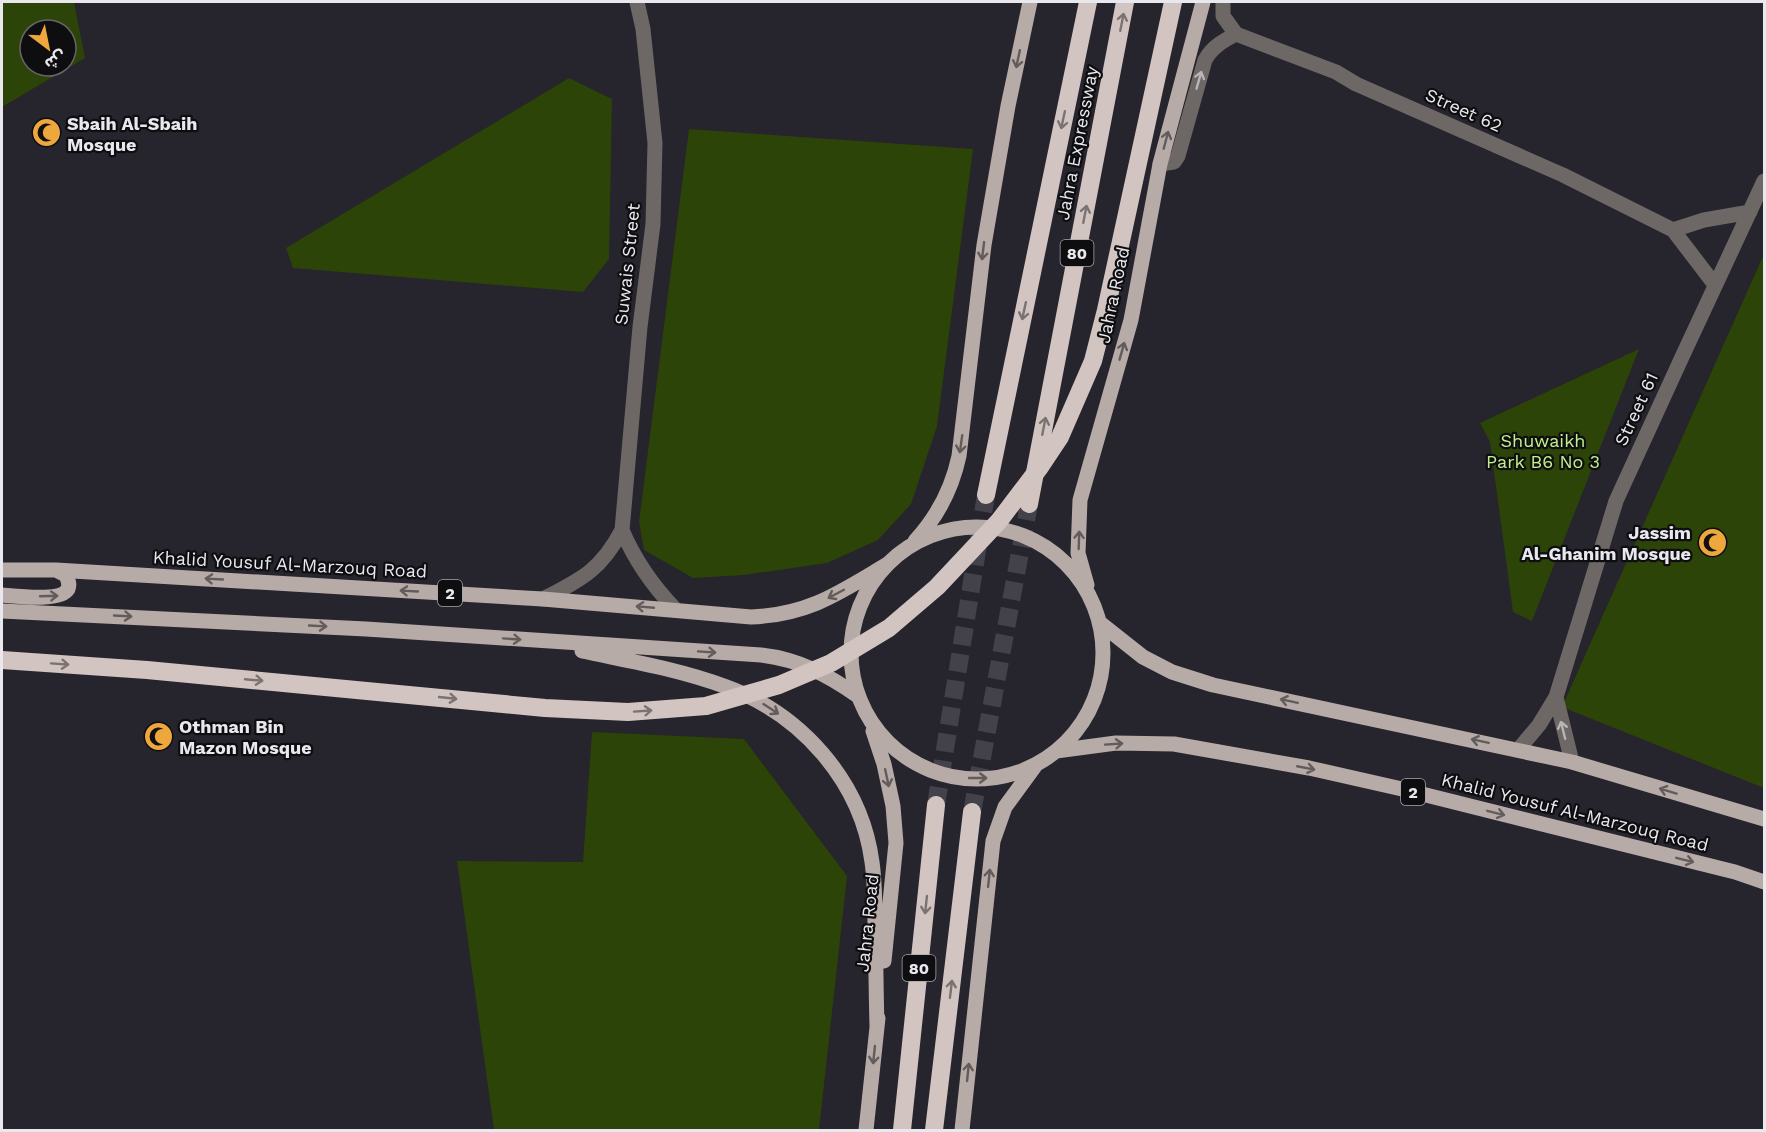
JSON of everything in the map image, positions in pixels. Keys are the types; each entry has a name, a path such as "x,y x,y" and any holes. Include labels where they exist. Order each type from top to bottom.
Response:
{"highway":[{"name":"Jahra Expressway","path":"986,495 1088,2"},
{"name":"Jahra Expressway","path":"1029,504 1125,2"},
{"path":"2,660 147,670 545,708 627,712 706,706 779,685 831,663 889,628 937,587 999,521 1060,437 1093,361 1173,2"},
{"name":"80","path":"902,1131 936,805"},
{"name":"80","path":"934,1131 972,812"}],"main road":[{"path":"910,547 942,532 976,527 1011,532 1053,553 1071,568 1090,597 1100,623 1103,652 1100,680 1091,707 1076,731 1056,751 1035,765 1011,774 984,779 958,778 932,771 908,759 888,743 871,722 858,696 851,669 851,640 857,613 869,588 886,565 910,547 924,532 939,511 955,474 962,439 984,245 1008,106 1030,2"},
{"name":"Jahra Road","path":"1090,597 1078,553 1080,500 1131,320 1160,164 1203,2"},
{"name":"Khalid Yousuf Al-Marzouq Road","path":"2,570 56,570 543,598 751,617 786,614 800,610 825,600 886,565"},
{"path":"2,596 52,597 62,595 68,589 69,583 66,575 56,570"},
{"path":"2,610 366,629 771,656 807,666 831,678 858,696"},
{"path":"1100,623 1143,657 1172,672 1213,685 1572,762 1764,819"},
{"path":"535,640 675,671 724,686 756,700 777,713 799,730 822,753 840,777 855,805 866,832 872,859 875,898 877,1026"},
{"name":"Jahra Road","path":"866,1131 896,843 893,806 884,764 871,722"},
{"name":"Khalid Yousuf Al-Marzouq Road","path":"1056,751 1116,743 1174,744 1298,766 1402,789 1735,872 1764,882"},
{"path":"962,1131 993,841 1005,807 1035,765"}],"street":[{"name":"Suwais Street","path":"543,598 575,583 601,564 612,550 622,530 640,327 653,224 655,143 643,29 637,2"},
{"path":"1160,164 1174,162 1178,156 1205,60 1209,53 1236,34 1223,16 1223,2"},
{"name":"Street 62","path":"1236,34 1336,72 1356,84 1563,175 1673,230 1715,285"},
{"name":"Street 61","path":"1518,750 1539,725 1556,697 1616,501 1764,181"},
{"path":"1673,230 1704,220 1750,212"},
{"path":"622,530 644,573 675,609"},
{"name":"Street 61","path":"1556,697 1572,762"}],"green space":[{"path":"2,2 74,2 77,18 18,18 18,78 51,78 2,107"},
{"path":"78,22 85,58 78,62"},
{"path":"569,78 612,99 609,259 583,292 293,268 286,248"},
{"path":"689,129 973,149 937,426 911,504 878,540 827,563 744,575 693,578 644,550 639,522"},
{"path":"1764,254 1764,788 1562,707"},
{"name":"Shuwaikh Park B6 No 3","path":"1639,349 1532,621 1513,612 1490,442 1480,423"},
{"path":"592,732 744,739 847,876 819,1130 494,1130 457,861 583,862"}],"tunnel":[{"path":"936,805 986,495"},
{"path":"972,812 1029,504"}],"place":[{"name":"Sbaih Al-Sbaih Mosque","path":"46,133"},
{"name":"Jassim Al-Ghanim Mosque","path":"1712,542"},
{"name":"Othman Bin Mazon Mosque","path":"158,736"}]}
